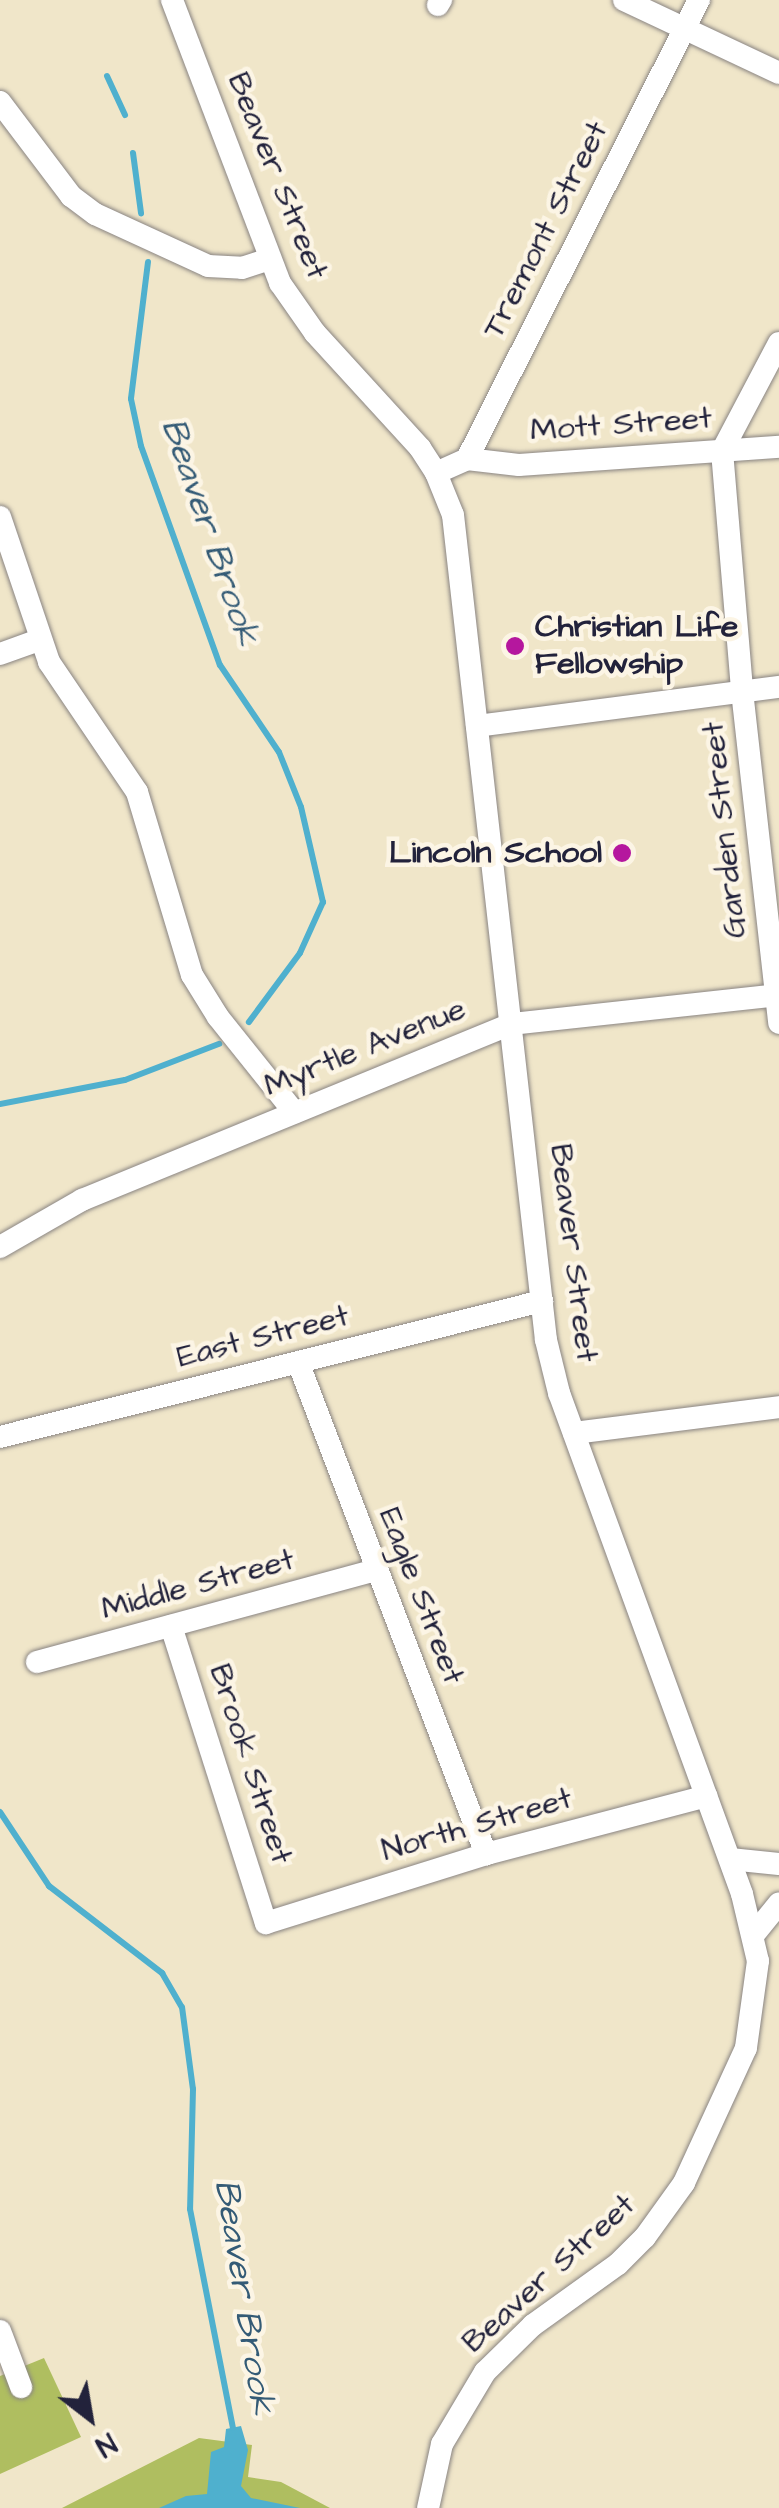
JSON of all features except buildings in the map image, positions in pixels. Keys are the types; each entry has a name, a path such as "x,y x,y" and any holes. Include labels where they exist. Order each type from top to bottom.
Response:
{"street":[{"name":"Beaver Street","path":"172,0 270,259 302,317 406,432 436,473 452,515 553,1371 755,1933 757,1992 746,2048 684,2183 645,2237 618,2264 533,2325 485,2372 442,2444 428,2508"},
{"path":"624,0 779,73"},
{"name":"Tremont Street","path":"467,459 696,0"},
{"path":"0,102 72,196 95,214 208,266 242,268 270,259"},
{"path":"722,452 779,343"},
{"name":"Mott Street","path":"467,459 520,465 779,446"},
{"name":"Garden Street","path":"722,452 742,691 779,1023"},
{"path":"436,473 467,459"},
{"path":"0,517 49,662 136,792 192,975 218,1017 294,1112"},
{"path":"0,654 39,640"},
{"path":"477,726 779,687"},
{"name":"Myrtle Avenue","path":"0,1247 69,1206 512,1024 777,995"},
{"name":"East Street","path":"0,1437 542,1301"},
{"name":"Eagle Street","path":"298,1362 486,1854"},
{"path":"574,1432 779,1407"},
{"name":"Middle Street","path":"38,1662 376,1570"},
{"name":"Brook Street","path":"171,1626 266,1923"},
{"name":"North Street","path":"266,1923 486,1854 708,1796"},
{"path":"730,1859 779,1864"},
{"path":"755,1933 779,1903"},
{"path":"0,2331 20,2388"}],"green space":[{"path":"44,2358 81,2437 0,2474 0,2376"},
{"path":"199,2438 252,2445 248,2477 281,2482 330,2508 62,2508"}],"water":[{"path":"241,2426 248,2450 241,2486 251,2498 300,2508 159,2508 186,2496 207,2494 211,2452 224,2447 226,2429"}],"waterway":[{"name":"Beaver Brook","path":"107,76 125,115"},
{"name":"Beaver Brook","path":"133,153 141,213"},
{"name":"Beaver Brook","path":"148,262 131,399 141,446 220,665 279,752 301,807 323,902 300,953 249,1022"},
{"name":"Beaver Brook","path":"0,1104 125,1080 219,1044"},
{"name":"Beaver Brook","path":"0,1812 49,1886 162,1973 182,2007 193,2089 190,2209 233,2428"}],"place":[{"name":"Christian Life Fellowship","path":"515,646"},
{"name":"Lincoln School","path":"622,853"}]}
